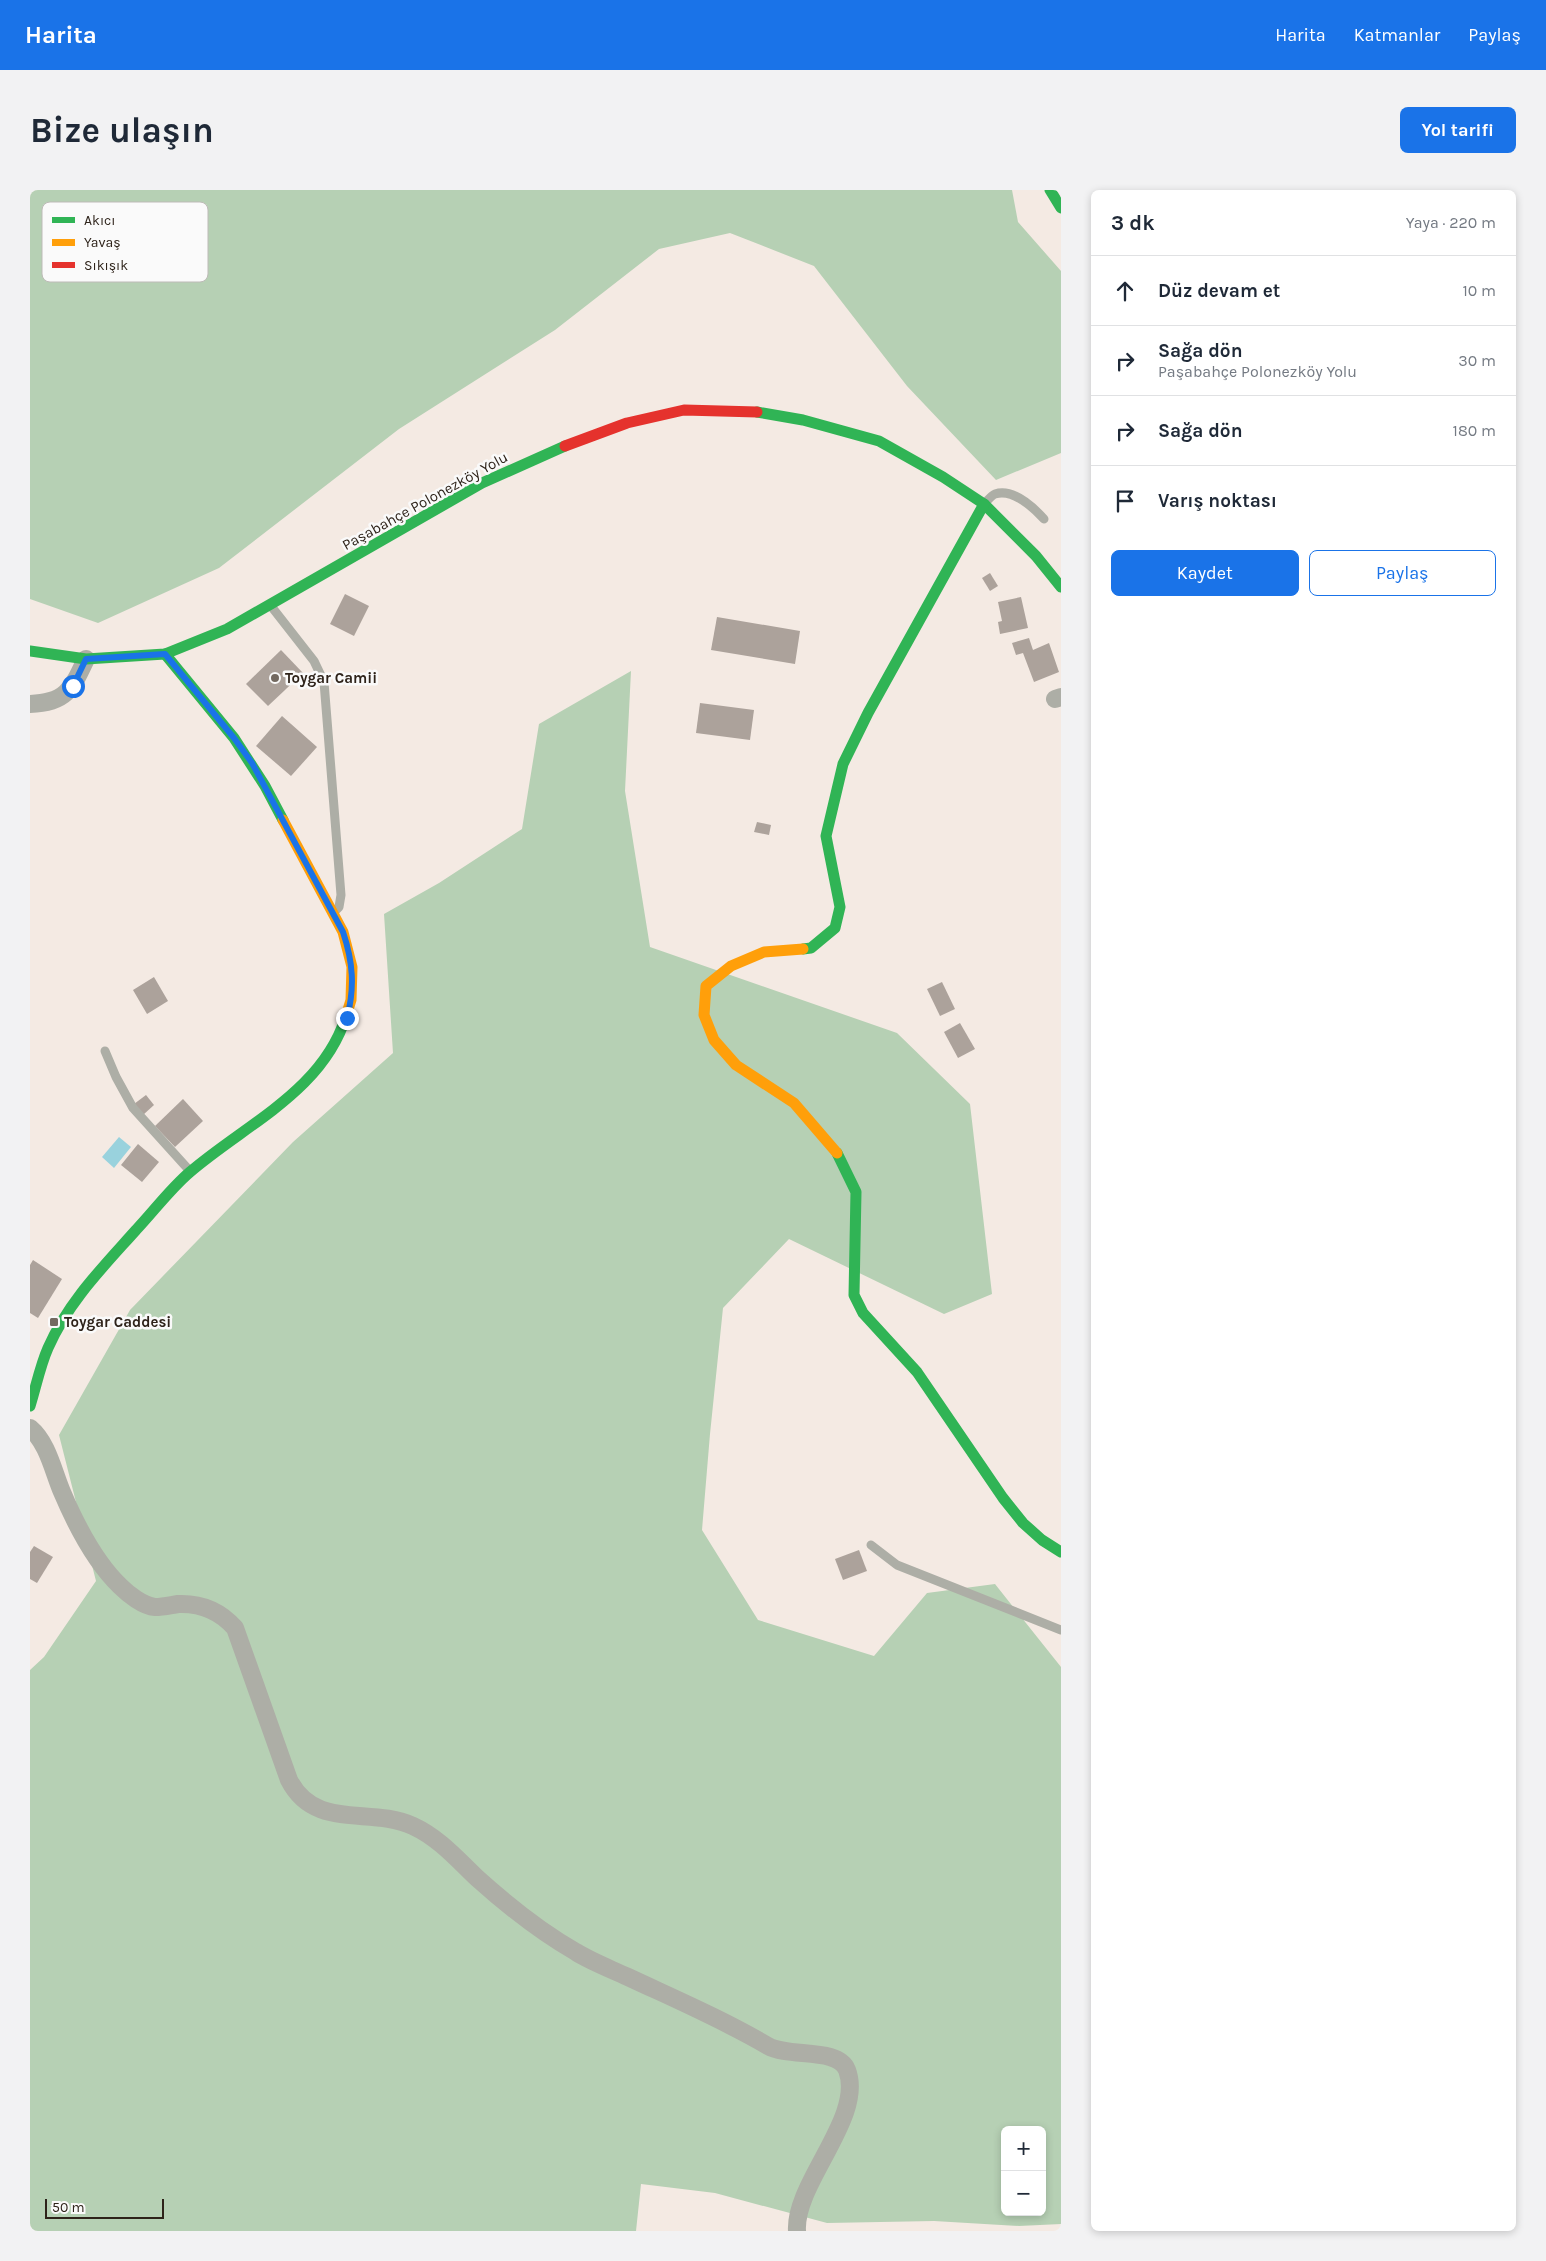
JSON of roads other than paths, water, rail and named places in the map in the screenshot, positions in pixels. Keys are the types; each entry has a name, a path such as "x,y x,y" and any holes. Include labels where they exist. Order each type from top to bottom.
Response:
{"main road":[{"path":"1050,190 1061,208"},
{"name":"Paşabahçe Polonezköy Yolu","path":"30,651 86,659 165,654 227,630 482,483 571,443 626,422 684,410 752,411 803,420 879,441 984,504 1036,556 1061,588"},
{"path":"984,504 868,713 843,764 826,836 840,907 835,928 811,948 764,952 731,966 706,986 704,1015 714,1040 736,1065 794,1103 835,1149 856,1192 856,1273 854,1295 862,1313 917,1372 1003,1498 1023,1523 1042,1540 1061,1552"},
{"path":"30,1406 48,1349 75,1299 162,1200 190,1172 291,1098 307,1081 333,1047 347,1018 353,982 349,950 333,913 252,763 234,738 165,654"}],"street":[{"path":"30,704 55,700 66,694 73,686 86,659"},
{"path":"30,1428 43,1443 62,1493 82,1532 118,1584 132,1596 154,1607 188,1604 209,1608 228,1620 235,1628 289,1780 305,1802 327,1812 391,1819 412,1826 438,1841 502,1899 576,1953 778,2050 834,2057 843,2063 850,2077 848,2104 800,2209 797,2231"}],"lane":[{"path":"984,504 996,494 1008,494 1033,506 1044,520"},
{"path":"270,604 314,660 324,682 341,895 339,907 333,913"},
{"path":"105,1050 116,1077 133,1108 190,1172"},
{"path":"871,1545 897,1565 1061,1630"}],"water":[{"path":"119,1137 131,1147 114,1168 102,1157"}],"place":[{"name":"Toygar Camii","path":"275,678"},
{"name":"Toygar Caddesi","path":"54,1322"}]}
